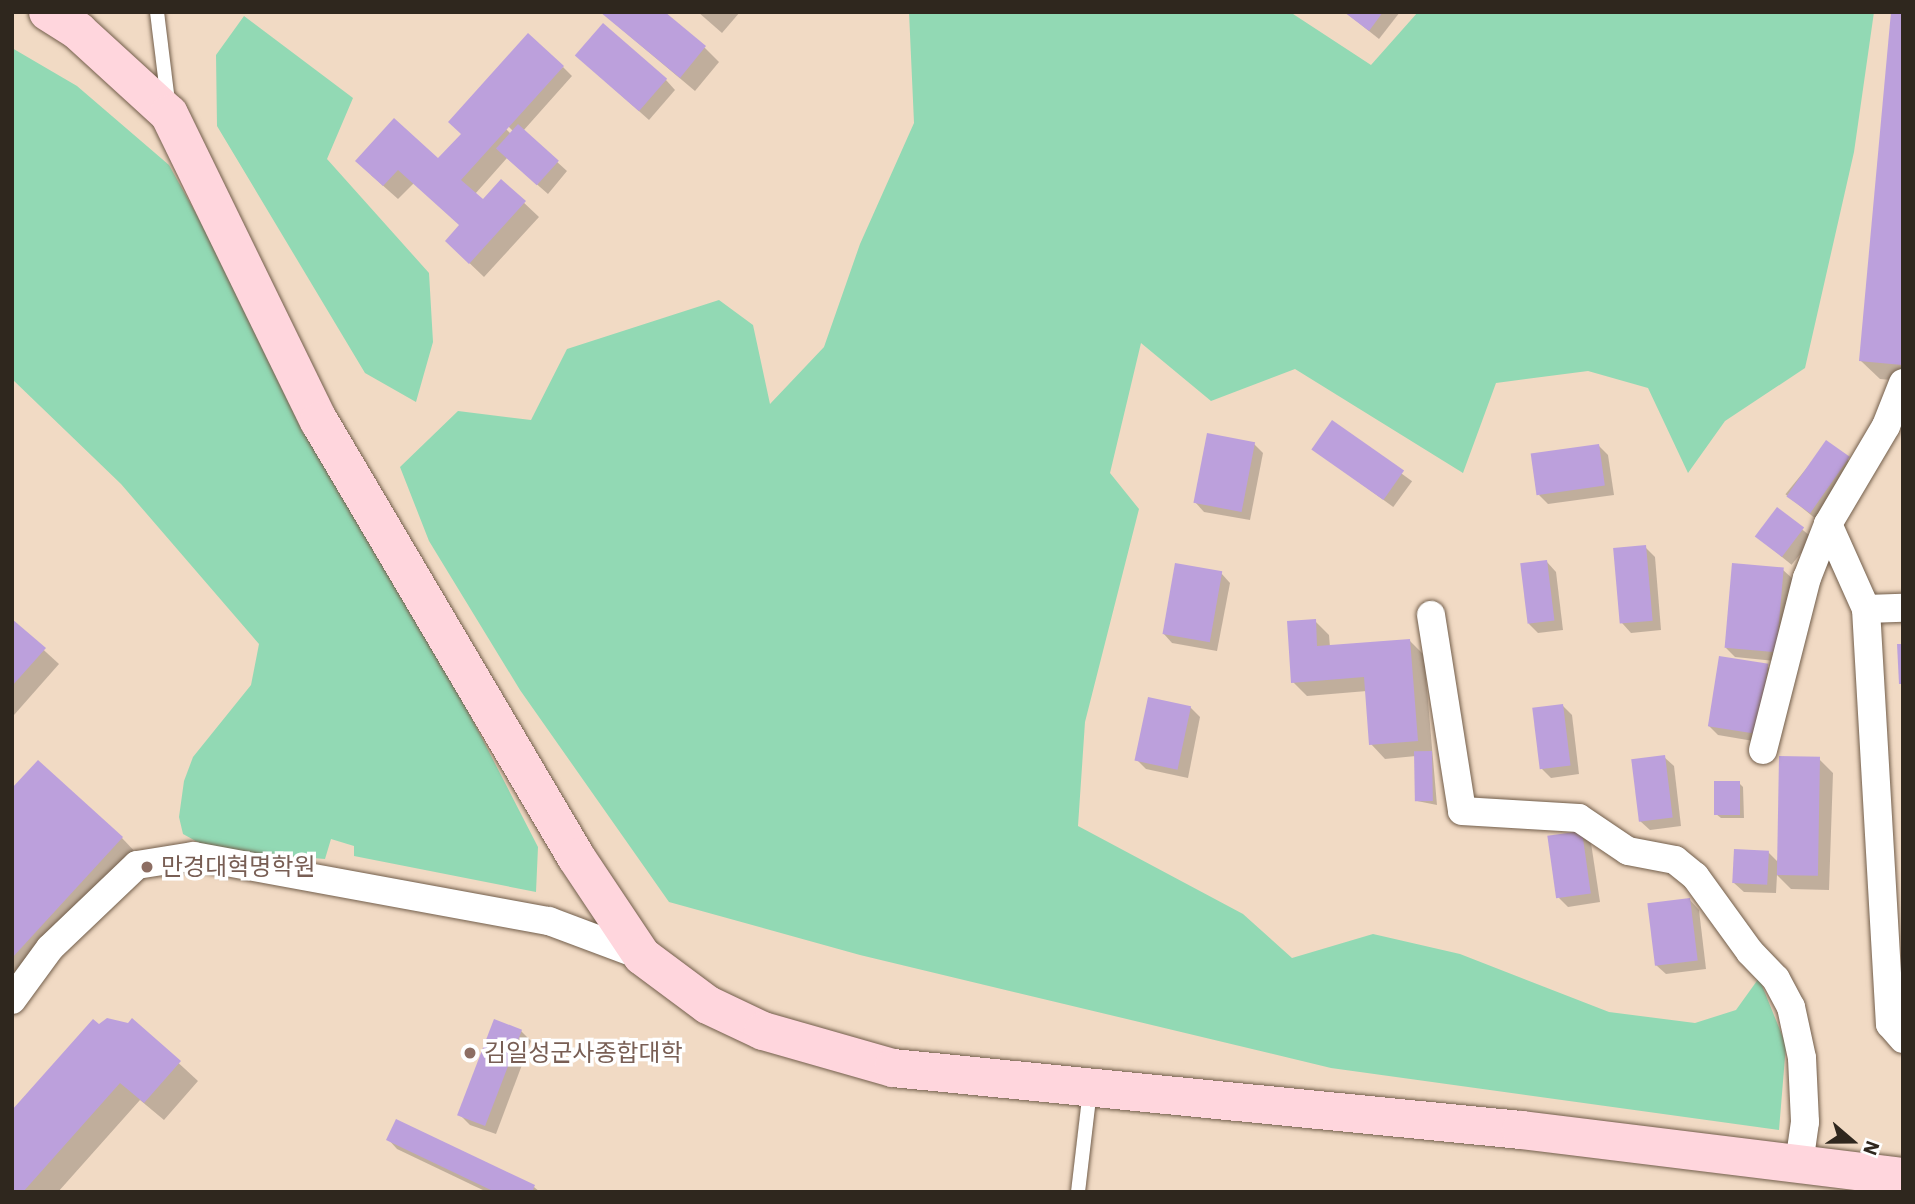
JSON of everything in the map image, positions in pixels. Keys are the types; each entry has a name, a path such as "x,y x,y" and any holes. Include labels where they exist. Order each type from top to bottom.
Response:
{"main road":[{"path":"48,12 78,31 169,114 319,421 576,857 642,956 708,1005 763,1031 893,1068 1090,1090 1521,1130 1903,1177"}],"street":[{"path":"1763,750 1807,578 1828,524 1886,426 1903,383"},
{"path":"1828,524 1866,609 1890,1024 1903,1039"},
{"path":"1866,609 1903,608"},
{"path":"1431,615 1462,811 1579,818 1628,851 1675,860 1695,876 1720,915 1776,979 1791,1007 1802,1058 1805,1122 1799,1164"},
{"path":"12,1000 50,948 137,865 194,856 549,921 642,956"}],"lane":[{"path":"158,12 169,114"},
{"path":"1077,1192 1090,1090"}],"green space":[{"path":"909,12 1290,12 1371,65 1418,12 1874,12 1854,152 1805,368 1725,421 1688,473 1648,388 1588,371 1496,383 1463,473 1295,369 1211,401 1141,343 1110,473 1139,509 1085,722 1078,826 1243,914 1292,958 1373,934 1460,954 1609,1012 1695,1023 1736,1010 1759,978 1786,1045 1779,1130 1331,1068 860,955 669,902 520,690 429,541 400,467 458,411 531,420 567,349 719,300 753,325 770,404 824,347 860,244 914,123"},
{"path":"244,16 353,98 327,159 429,273 433,342 416,402 365,373 217,126 216,55"},
{"path":"12,48 77,86 169,165 417,612 538,847 536,892 354,856 354,846 331,839 325,859 212,850 183,834 179,817 184,781 193,757 251,685 259,644 121,484 12,379"}],"building":[{"path":"600,12 665,12 706,46 680,78"},
{"path":"1344,12 1383,12 1369,31"},
{"path":"1891,12 1903,12 1902,365 1859,361"},
{"path":"603,23 667,79 639,111 575,55"},
{"path":"528,33 564,66 461,180 483,199 501,179 526,201 469,264 445,241 459,225 398,170 383,186 355,161 394,118 438,158 461,134 448,122"},
{"path":"518,124 559,161 537,185 496,149"},
{"path":"1332,420 1404,470 1383,500 1311,449"},
{"path":"1207,433 1255,442 1242,512 1193,503"},
{"path":"1826,440 1850,457 1810,513 1786,497"},
{"path":"1599,444 1605,486 1537,495 1531,454"},
{"path":"1777,507 1804,527 1782,557 1755,537"},
{"path":"1646,545 1653,621 1620,624 1613,548"},
{"path":"1547,560 1554,621 1528,624 1520,563"},
{"path":"1175,563 1222,571 1210,642 1162,634"},
{"path":"1732,563 1784,568 1776,652 1725,648"},
{"path":"12,619 46,648 12,686"},
{"path":"1316,619 1317,646 1410,639 1418,741 1369,745 1364,677 1291,683 1287,621"},
{"path":"1897,644 1903,644 1903,684 1899,684"},
{"path":"1719,656 1768,664 1757,734 1708,726"},
{"path":"1148,697 1191,706 1178,770 1134,761"},
{"path":"1563,704 1571,766 1540,769 1532,708"},
{"path":"1414,751 1432,751 1433,801 1415,801"},
{"path":"1665,755 1673,818 1639,822 1631,759"},
{"path":"1779,756 1820,757 1818,876 1777,875"},
{"path":"38,760 123,837 12,958 12,788"},
{"path":"1714,781 1740,781 1740,815 1714,815"},
{"path":"1582,831 1591,893 1556,898 1547,836"},
{"path":"1734,849 1769,851 1767,885 1732,883"},
{"path":"1690,898 1698,961 1655,966 1647,903"},
{"path":"107,1018 128,1023 132,1018 181,1061 144,1103 120,1083 23,1192 12,1192 12,1110 93,1019 99,1024"},
{"path":"494,1019 522,1030 485,1126 457,1115"},
{"path":"396,1119 535,1185 532,1192 495,1192 386,1140"}],"place":[{"name":"만경대혁명학원","path":"147,867"},
{"name":"김일성군사종합대학","path":"470,1053"}]}
